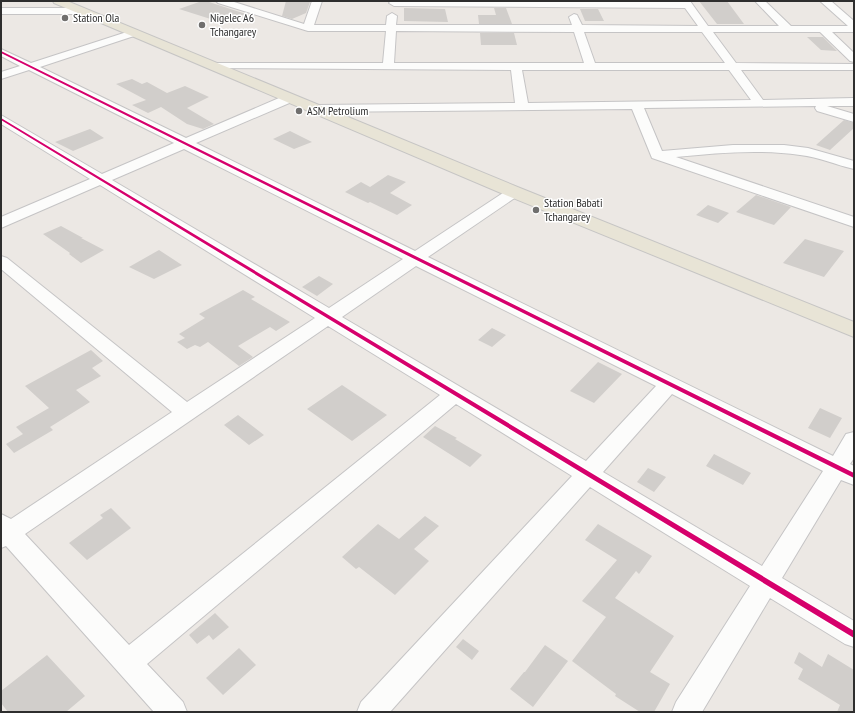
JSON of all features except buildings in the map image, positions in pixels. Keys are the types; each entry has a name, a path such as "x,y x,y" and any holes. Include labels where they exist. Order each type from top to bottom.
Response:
{"main road":[{"path":"58,1 514,192 854,330"}],"street":[{"path":"1,3 17,1"},
{"path":"221,1 308,28 854,29"},
{"path":"308,28 317,1"},
{"path":"760,1 788,30"},
{"path":"825,1 854,26"},
{"path":"388,66 394,2 686,3 759,103"},
{"path":"569,3 591,67"},
{"path":"1,11 83,11"},
{"path":"823,29 854,59"},
{"path":"1,76 133,33"},
{"path":"1,52 846,471"},
{"path":"212,66 854,67"},
{"path":"516,66 522,106"},
{"path":"1,223 290,98"},
{"path":"802,102 854,118"},
{"path":"316,109 854,102"},
{"path":"637,105 658,155 854,222"},
{"path":"1,119 854,635"},
{"path":"658,155 733,149 792,151 820,155 854,165"},
{"path":"173,712 4,532 186,413 514,192"},
{"path":"1,261 186,413"},
{"path":"370,712 670,384"},
{"path":"128,663 455,394"},
{"path":"686,712 766,582 846,471 854,440"}],"cycle path":[{"path":"1,52 854,476"},
{"path":"1,119 854,635"}],"place":[{"name":"Station Ola","path":"65,18"},
{"name":"Nigelec A6 Tchangarey","path":"202,25"},
{"name":"ASM Petrolium","path":"299,111"},
{"name":"Station Babati Tchangarey","path":"536,210"}]}
